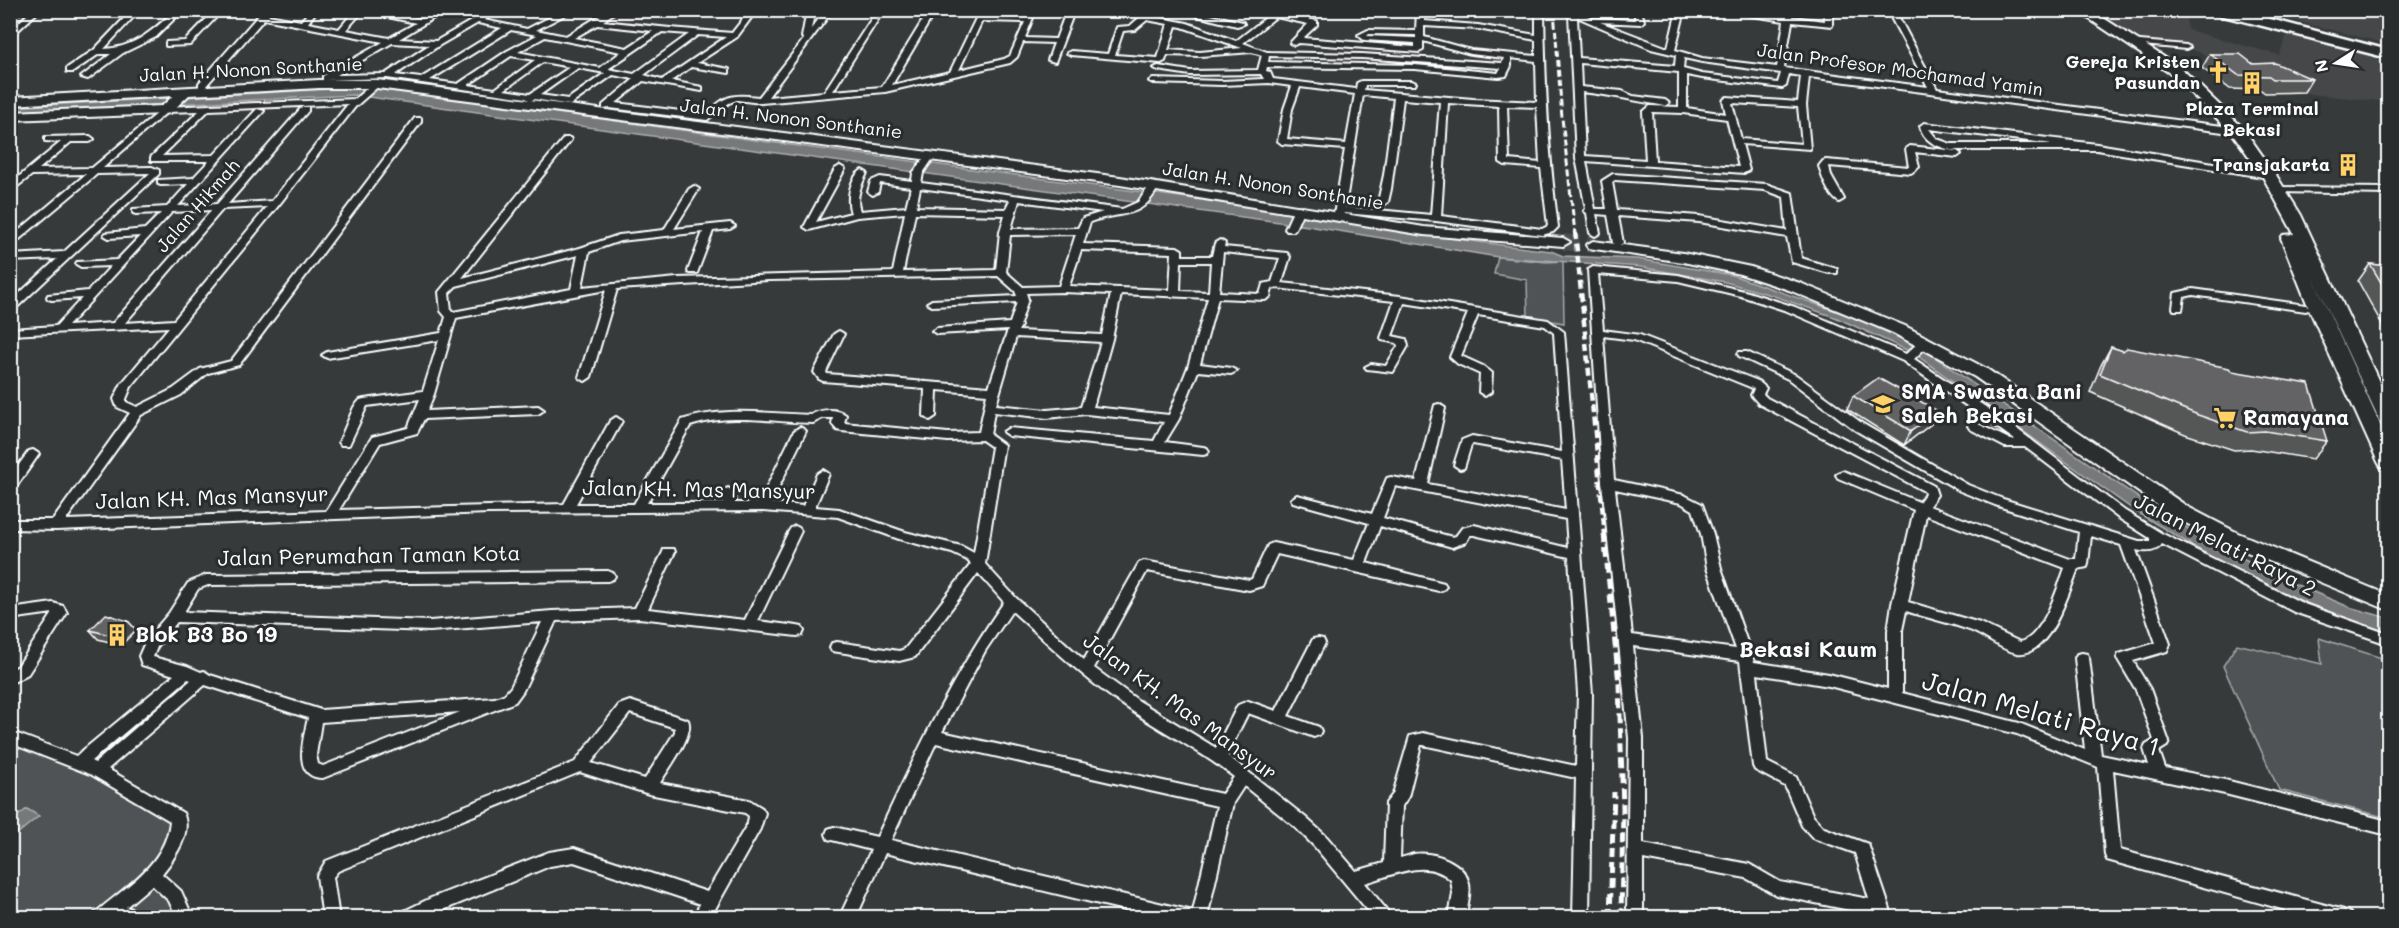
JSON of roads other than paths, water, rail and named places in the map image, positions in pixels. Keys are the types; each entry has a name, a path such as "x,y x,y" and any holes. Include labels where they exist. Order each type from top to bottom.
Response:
{"highway":[{"path":"2217,10 2388,48"},
{"path":"2241,10 2267,20 2388,54"}],"main road":[{"path":"2082,10 2176,71 2209,103 2231,127 2264,175 2286,214"},
{"path":"2264,175 2278,190 2311,272 2337,350 2366,399 2387,416"},
{"path":"2311,272 2357,354 2366,399 2388,462"},
{"path":"2337,350 2357,354"}],"street":[{"path":"10,12 33,10"},
{"path":"10,36 33,10"},
{"path":"70,70 97,52 137,10"},
{"path":"85,77 120,51 153,35 180,10"},
{"path":"169,44 186,44 220,10"},
{"path":"304,23 314,10"},
{"path":"342,30 362,10 423,22"},
{"path":"444,10 326,78 378,83 422,81 570,102 612,72"},
{"path":"137,412 121,404 122,393 359,99 378,83 437,43 496,10"},
{"path":"528,31 571,10"},
{"path":"569,38 615,10"},
{"path":"664,82 692,65 734,34 754,10"},
{"path":"805,41 811,10"},
{"path":"761,100 830,10"},
{"path":"826,95 881,10"},
{"path":"885,89 933,10"},
{"path":"1111,56 1120,29 1132,28 1153,10"},
{"path":"1252,10 1314,23 1284,56"},
{"path":"1411,96 1419,48 1421,10"},
{"path":"1412,83 1361,83 1340,213 1436,218 1542,232 1550,230 1552,227 1541,105 1539,10"},
{"path":"1637,10 1640,21 1636,22 1574,14 1581,158 1594,239 1739,268 1853,309 1925,342 1979,372 2037,409 2098,456 2183,513 2281,560 2362,589 2388,603"},
{"path":"1681,10 1675,53 1681,71 1683,108"},
{"path":"1718,10 1762,14 1789,21 1829,24 1828,10"},
{"path":"1576,60 1681,71 1782,86 1790,10"},
{"path":"1891,10 1935,92"},
{"path":"1052,60 1070,12"},
{"path":"1184,25 1203,12 1240,24"},
{"path":"202,85 265,13 390,41 437,43"},
{"name":"Jalan Profesor Mochamad Yamin","path":"1574,14 1675,53 1805,75 2231,127"},
{"path":"1237,44 1274,15"},
{"path":"609,105 707,117 730,99 743,96 761,100 826,95 885,89 952,75 1007,61 1013,57 1031,16 981,16 952,75"},
{"path":"1145,17 1184,25 1266,54 1362,56 1419,48"},
{"path":"477,21 628,51"},
{"path":"595,22 660,30 734,34"},
{"path":"1149,93 1173,22"},
{"path":"1420,23 1469,26 1541,38"},
{"path":"422,81 510,27"},
{"path":"602,70 660,30"},
{"path":"596,114 698,31"},
{"path":"1419,48 1364,38 1362,35 1368,32 1419,48 1498,75 1503,74 1508,56"},
{"path":"459,87 510,53 545,34"},
{"path":"1631,49 1632,38"},
{"path":"1020,40 1059,41"},
{"path":"1297,40 1541,59"},
{"path":"2132,42 2186,47"},
{"path":"1071,53 1111,56 1190,73 1263,68 1419,48"},
{"path":"1164,52 1206,54 1256,49"},
{"path":"97,52 120,51"},
{"path":"510,53 699,89"},
{"path":"1266,54 1263,68 1269,81"},
{"path":"496,93 542,59"},
{"path":"692,65 726,71"},
{"path":"530,98 578,66"},
{"path":"1738,141 1806,148 1808,144 1802,105 1805,75"},
{"path":"1153,81 1222,83 1269,81 1444,99 1541,105"},
{"name":"Jalan H. Nonon Sonthanie","path":"20,115 175,101 319,84 378,83 1153,189 1298,212 1340,213 1424,231 1563,242"},
{"path":"1297,84 1288,109 1282,141 1351,147"},
{"path":"1578,89 1622,94 1731,117"},
{"path":"1383,202 1392,155 1393,120 1399,95"},
{"name":"Jalan H. Nonon Sonthanie","path":"10,101 175,101 207,108 359,99"},
{"path":"1436,218 1444,99"},
{"path":"20,115 38,100"},
{"path":"1581,158 1742,171 1745,170 1727,100 1802,105"},
{"path":"10,244 175,101"},
{"path":"1503,104 1505,162 1545,166"},
{"path":"207,108 154,159 218,158"},
{"path":"1651,163 1647,110 1683,108"},
{"name":"Jalan Hikmah","path":"116,326 305,109"},
{"path":"59,329 260,111"},
{"path":"56,525 137,412 177,392 208,369 235,363 418,120"},
{"path":"2097,147 1958,147 1942,144 1926,134 1924,125 2097,147 2264,175"},
{"path":"48,139 90,139"},
{"path":"10,189 69,139"},
{"path":"451,316 446,311 444,292 567,140"},
{"path":"1839,199 1824,171 1826,163 1911,170 1914,167 1910,149 1982,154 1987,151 1984,146"},
{"path":"897,276 918,184 918,173 927,159"},
{"path":"840,169 809,227 857,214 911,210 1009,212"},
{"path":"10,308 156,172 152,170 30,172"},
{"path":"857,214 852,205 853,195 862,173"},
{"path":"1618,243 1607,181 1611,177 1772,188 1789,195 1796,260 1833,271"},
{"path":"873,192 877,180 1125,212"},
{"path":"160,182 197,181"},
{"path":"668,231 694,189"},
{"path":"1063,289 1082,231 1089,219 1125,212 1144,204 1153,189"},
{"path":"2278,190 2388,191"},
{"path":"1001,273 1009,212 1016,198"},
{"path":"136,211 275,204"},
{"path":"1589,211 1713,221 1792,235"},
{"path":"1291,227 1298,212"},
{"path":"452,284 584,250 619,238 730,226"},
{"path":"693,271 709,228"},
{"path":"1005,232 1082,231"},
{"path":"108,235 150,232"},
{"path":"1078,247 1178,251 1175,293"},
{"path":"576,292 584,250"},
{"path":"1177,260 1218,250 1283,255 1276,285"},
{"path":"1157,445 1173,419 1194,367 1214,294 1218,250"},
{"path":"10,258 68,255"},
{"path":"81,264 121,263"},
{"name":"Jalan Melati Raya 2","path":"1596,332 1593,270 1686,280 1770,302 1907,359 1952,388 2121,514 2157,536 2300,608 2388,639"},
{"path":"451,316 612,287 759,279 1001,273 1022,295"},
{"path":"932,303 1063,289 1265,297 1267,286 1276,285 1400,299 1548,324 1557,328 1585,694 1581,918"},
{"path":"585,377 612,287"},
{"path":"1086,410 1107,339 1117,291"},
{"path":"2178,308 2179,295 2193,292 2306,308"},
{"path":"52,297 92,294"},
{"path":"984,436 993,391 1015,330 1022,295"},
{"path":"1371,367 1389,370 1403,346 1402,341 1386,338 1400,299"},
{"path":"1474,311 1455,357 1481,368 1486,373 1485,392"},
{"path":"331,513 374,443 385,436 413,430 428,393 451,316"},
{"path":"10,332 178,323"},
{"path":"937,331 1015,330 1107,339"},
{"path":"1635,918 1636,738 1608,483 1596,332 1636,337 1758,387 1760,389 1757,395 1763,401 1928,487 1931,495 1921,508 1899,604 1895,630 1895,697"},
{"path":"839,334 820,372 823,377 993,391"},
{"path":"327,355 446,335"},
{"path":"1907,359 1925,342"},
{"path":"1743,354 1792,377 1859,428 1964,488 1999,502 2127,543 2150,547 2156,544 2157,536"},
{"path":"1194,367 1231,372"},
{"path":"930,416 932,386"},
{"path":"345,442 360,407 364,403 428,393"},
{"path":"989,408 1047,414 1086,410 1173,419"},
{"path":"1421,486 1439,408"},
{"path":"420,415 538,410"},
{"path":"638,508 686,423 692,420 731,416 813,419 821,414 836,414 840,415 838,424 841,428 872,428 938,437 984,436 998,445 979,563 910,653 899,656 837,646"},
{"path":"567,509 616,421"},
{"path":"1974,426 2009,444 2026,443"},
{"path":"762,507 800,431"},
{"path":"1009,432 1203,451"},
{"path":"1460,465 1466,443 1472,440 1566,458"},
{"path":"10,487 33,454"},
{"path":"807,511 823,474"},
{"path":"1842,475 1921,508 2073,565 2082,564 2085,531"},
{"path":"1358,566 1391,481 1571,515"},
{"path":"1608,483 1684,499 1698,507 1707,534 1714,568 1747,661 1760,766 1765,771 1791,782 1804,816 1816,831 1825,837 1862,849 1882,913"},
{"path":"728,492 729,507"},
{"path":"1296,499 1452,542 1461,539 1466,531 1474,530 1575,554"},
{"name":"Jalan KH. Mas Mansyur","path":"10,524 56,525 331,513 638,508 762,507 839,513 903,536 956,549 979,563 1011,602 1086,670 1134,705 1219,757 1300,822 1354,879 1385,918"},
{"path":"749,626 795,531"},
{"path":"2127,543 2163,644 2162,647 2124,658 2143,689 2162,742 2151,749 2159,774"},
{"path":"1086,670 1144,566 1249,585 1257,583 1273,548 1439,586"},
{"path":"639,613 669,552"},
{"path":"1899,604 1975,627 2019,648 2025,648 2043,635 2073,565"},
{"name":"Jalan Perumahan Taman Kota","path":"315,716 188,672 147,661 146,656 151,644 174,617 193,586 211,580 608,576"},
{"path":"2362,589 2388,593"},
{"path":"847,918 932,736 980,647 1011,602"},
{"path":"10,614 53,608 58,609 60,613 23,670 10,679"},
{"path":"174,617 406,626 552,616 639,613 797,631"},
{"path":"497,704 315,716 309,755 311,767 317,772 323,772 497,704 510,698 516,691 552,616"},
{"name":"Jalan Melati Raya 1","path":"1626,640 1747,661 1829,680 2019,729 2100,761 2323,810 2388,828"},
{"path":"1280,718 1318,644"},
{"path":"2082,658 2113,855 2344,918"},
{"path":"80,762 188,672"},
{"path":"97,770 204,678"},
{"path":"331,918 324,876 336,862 580,766 624,709 630,707 684,724 649,787"},
{"path":"1219,757 1243,709 1252,707 1314,731"},
{"path":"932,736 1226,801"},
{"path":"10,737 97,770 178,819 175,843 152,875 105,914"},
{"path":"1392,867 1394,803 1400,797 1415,740 1423,739 1585,774"},
{"path":"580,766 649,787 750,807 757,813 755,824 701,918"},
{"path":"1199,918 1226,801 1243,776"},
{"path":"834,834 1192,918"},
{"path":"1635,850 1749,871 1776,888 1882,913"},
{"path":"406,918 437,903 538,863 574,855 710,900"},
{"path":"1354,879 1422,860 1444,866 1461,882 1457,918"},
{"path":"152,875 175,896 185,918"},
{"path":"105,914 136,918"}],"tunnel":[{"path":"1563,242 1593,245"}],"railway":[{"path":"1554,10 1562,118 1575,233"},
{"path":"1575,231 1605,535"},
{"path":"1604,534 1619,684 1623,809 1621,918"},
{"path":"1610,918 1614,792"}],"place":[{"name":"Gereja Kristen Pasundan","path":"2218,72"},
{"name":"Plaza Terminal Bekasi","path":"2252,83"},
{"name":"Transjakarta","path":"2348,165"},
{"name":"SMA Swasta Bani Saleh Bekasi","path":"1883,404"},
{"name":"Ramayana","path":"2225,418"},
{"name":"Blok B3 Bo 19","path":"117,635"}],"district":[{"name":"Bekasi Kaum","path":"1808,649"}]}
